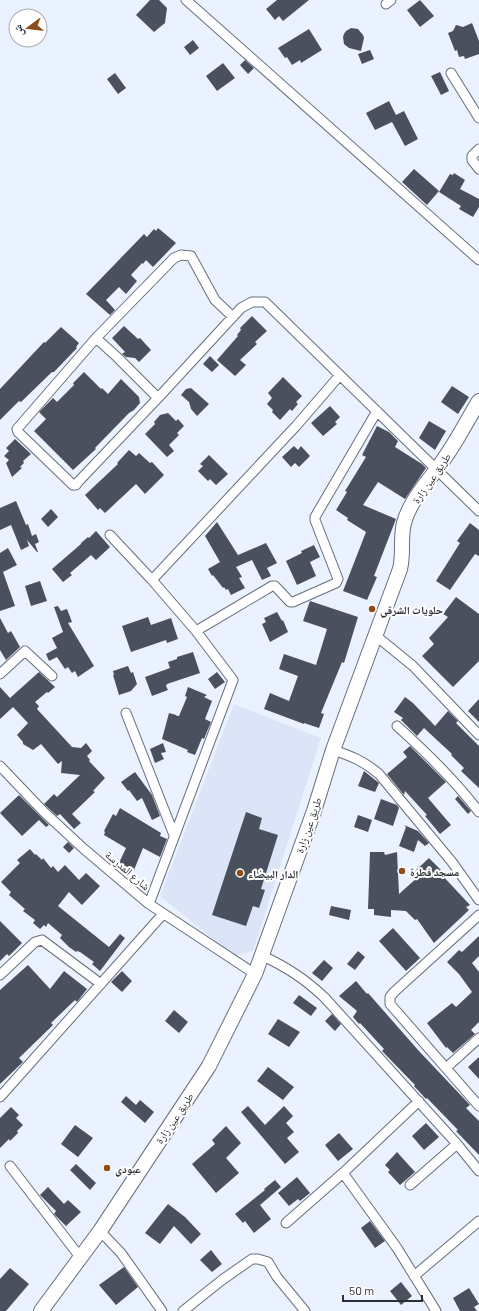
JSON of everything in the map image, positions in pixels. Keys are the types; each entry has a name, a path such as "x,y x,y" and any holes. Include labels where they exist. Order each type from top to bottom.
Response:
{"main road":[{"name":"طريق عين زارة","path":"41,1311 100,1231 209,1066 255,974 263,956 314,810 333,750 400,569 402,561 402,535 404,523 418,493 452,448 479,401"}],"street":[{"path":"186,0 479,260"},
{"path":"452,73 479,118"},
{"path":"479,149 472,156 472,160 479,169"},
{"path":"233,317 215,300 191,256 181,255 174,258 96,338 17,429 18,432 73,485 78,482 158,398 233,317 241,308 252,302 265,302 479,511"},
{"path":"96,338 158,398"},
{"path":"152,580 296,426 340,375"},
{"path":"196,632 272,586 275,586 290,602 293,602 336,583 338,579 315,517 377,411"},
{"path":"110,534 152,580 196,632 233,680 149,904"},
{"path":"375,635 413,666 479,735"},
{"path":"0,674 26,651 52,676"},
{"path":"126,713 174,835"},
{"path":"397,726 433,759 464,792 479,812"},
{"path":"333,750 367,764 380,774 452,862 479,900"},
{"name":"شارع المدرسة","path":"0,766 44,812 84,849 149,904 255,974"},
{"path":"0,1097 163,914"},
{"path":"479,915 390,997 390,1004 479,1106"},
{"path":"0,975 35,942 42,940 101,984"},
{"path":"263,956 285,967 325,998 419,1101 479,1171"},
{"path":"446,1068 479,1038"},
{"path":"286,1223 343,1173 419,1101"},
{"path":"410,1185 457,1144"},
{"path":"10,1166 80,1257"},
{"path":"343,1173 397,1248 436,1311"},
{"path":"414,1276 479,1221"},
{"path":"100,1231 121,1253 162,1311"},
{"path":"183,1311 240,1266 252,1259 268,1262 277,1276 306,1311"}],"shaded area":[{"path":"234,704 321,738 253,951 234,956 160,896"}],"building":[{"path":"150,0 159,0 167,8 165,23 154,32 136,15"},
{"path":"277,0 309,0 283,21 279,16 275,20 266,9"},
{"path":"420,0 434,16 420,27 407,10"},
{"path":"472,23 479,41 479,54 465,59 464,56 459,57 457,50 455,51 448,33 453,31 456,25 463,27"},
{"path":"351,28 358,29 363,35 364,38 361,51 349,48 344,44 344,34"},
{"path":"309,29 322,50 301,63 300,60 292,65 287,57 285,58 278,48"},
{"path":"193,40 199,48 190,55 184,47"},
{"path":"370,50 374,59 362,64 358,54"},
{"path":"245,60 254,68 248,74 240,65"},
{"path":"223,63 235,78 217,91 206,76"},
{"path":"440,72 449,91 441,95 431,76"},
{"path":"115,73 126,88 118,94 107,79"},
{"path":"389,101 396,115 404,111 418,139 405,146 392,122 375,130 366,113"},
{"path":"414,169 439,191 427,205 402,182"},
{"path":"454,173 465,180 460,189 479,199 479,207 473,217 459,209 461,206 439,192 450,174 453,175"},
{"path":"158,228 176,243 153,267 146,260 143,264 142,263 131,275 137,281 126,294 119,287 106,300 115,310 110,315 86,294 144,234 147,237 154,229 156,231"},
{"path":"252,316 267,331 255,342 257,344 240,360 246,365 235,376 217,360 238,336 237,335 241,330 240,328"},
{"path":"124,326 138,339 140,338 151,350 139,362 135,358 126,357 122,354 125,352 112,338"},
{"path":"61,327 79,343 76,347 77,348 54,372 52,372 21,402 19,401 0,420 0,389 44,342 45,343"},
{"path":"210,356 219,365 212,372 203,364"},
{"path":"84,372 108,394 121,379 139,397 140,403 95,448 96,449 73,470 34,431 46,419 39,412 53,398 57,402 74,385 73,383"},
{"path":"283,377 302,396 296,402 298,404 292,411 290,409 280,420 267,404 272,398 268,393"},
{"path":"452,386 469,397 458,414 441,402"},
{"path":"191,388 209,404 197,416 191,409 189,402 181,395 186,389"},
{"path":"330,406 340,417 335,422 337,424 323,436 311,423"},
{"path":"168,413 176,421 178,419 184,426 177,433 179,435 169,445 174,451 167,457 145,434 155,424 154,422 160,415"},
{"path":"429,421 446,431 435,450 419,438"},
{"path":"377,426 389,432 398,441 395,447 426,468 405,499 378,482 363,505 396,519 374,576 377,577 367,600 343,591 366,532 347,520 348,518 336,510 347,492 345,491 366,457 362,455"},
{"path":"15,439 31,454 23,461 24,463 20,467 22,468 12,477 6,463 9,460 4,456 9,451 6,448"},
{"path":"294,446 298,450 301,446 310,456 299,467 295,463 291,467 282,457"},
{"path":"129,450 136,456 139,453 150,463 152,462 164,475 145,494 136,484 105,513 100,508 98,510 85,495 118,464 117,463"},
{"path":"209,455 228,474 216,485 210,479 208,481 198,471 203,466 200,464"},
{"path":"16,501 26,525 28,524 32,536 36,534 39,542 35,544 38,552 27,540 29,546 21,550 11,525 0,530 0,508"},
{"path":"51,509 58,517 48,527 41,519"},
{"path":"217,522 238,555 266,543 277,563 267,568 271,576 262,580 252,560 236,567 242,577 239,578 245,588 231,595 228,589 226,590 224,587 223,588 208,569 220,562 205,536"},
{"path":"470,523 479,530 479,556 475,554 450,590 436,581 460,543 457,541"},
{"path":"96,531 110,547 96,560 91,555 70,573 72,575 63,582 52,569"},
{"path":"314,545 320,557 310,562 316,576 297,585 286,561 302,553 301,551"},
{"path":"8,548 17,565 3,572 15,606 0,611 0,553"},
{"path":"40,581 47,601 31,606 25,586"},
{"path":"456,597 479,614 479,661 453,687 422,656 434,644 429,638 448,617 443,614"},
{"path":"310,601 358,617 344,663 342,662 321,713 324,714 319,728 264,709 270,693 289,701 298,676 279,669 284,654 316,665 327,629 303,621"},
{"path":"58,606 61,611 67,609 72,622 68,623 94,666 78,677 75,671 72,673 68,667 65,669 57,657 49,661 46,654 57,648 52,638 63,632 54,607"},
{"path":"277,612 282,621 283,620 288,632 270,642 262,624 266,622 264,618"},
{"path":"148,617 151,625 171,618 178,639 167,643 166,640 131,652 122,626"},
{"path":"0,618 8,633 11,631 20,647 6,660 0,650"},
{"path":"193,652 200,673 167,684 166,686 168,690 152,696 145,677 170,668 168,662 177,659 177,657"},
{"path":"128,666 131,673 133,672 137,684 131,691 119,695 113,671"},
{"path":"39,672 55,687 35,702 39,706 37,709 72,747 81,748 86,743 92,751 87,756 90,760 89,761 105,778 93,791 95,792 72,814 81,823 74,829 60,814 57,816 44,804 54,794 57,797 80,775 61,773 62,761 58,764 41,744 33,750 23,744 17,735 28,723 13,707 0,719 0,687 10,698"},
{"path":"217,672 225,682 215,689 208,679"},
{"path":"188,687 207,695 204,697 212,701 205,719 211,722 195,755 187,752 188,750 162,739 169,713 179,716 187,697 185,696"},
{"path":"405,697 413,703 435,726 448,711 458,721 456,723 479,746 479,788 461,771 464,768 451,755 452,754 424,728 417,736 401,720 403,718 394,712"},
{"path":"479,699 479,722 468,711"},
{"path":"163,743 166,752 161,753 164,759 155,763 150,749"},
{"path":"410,746 446,782 428,798 451,825 440,834 425,816 427,815 405,791 404,795 387,774 407,757 403,752"},
{"path":"364,771 379,783 375,792 358,786"},
{"path":"135,772 152,795 160,816 152,820 142,798 137,801 121,782"},
{"path":"19,795 49,825 46,827 39,820 22,836 0,813"},
{"path":"458,796 471,811 468,814 455,799"},
{"path":"381,799 397,805 399,808 393,826 374,819"},
{"path":"120,808 161,833 160,836 167,839 160,857 143,848 134,870 119,863 126,848 104,835 104,831 113,814 116,816"},
{"path":"246,812 262,818 259,829 278,835 261,889 265,890 259,908 253,906 246,926 212,915"},
{"path":"358,815 372,820 368,832 354,827"},
{"path":"404,825 418,831 429,843 425,846 418,840 414,852 399,846 406,827"},
{"path":"68,842 74,848 69,853 63,847"},
{"path":"30,849 42,860 43,858 51,868 53,866 58,872 65,865 79,880 86,873 100,886 82,905 69,892 58,906 109,947 120,934 125,938 100,971 92,964 94,962 80,952 76,952 69,947 60,938 62,935 48,923 46,927 44,925 40,929 33,923 35,920 23,911 25,909 9,895 11,892 1,882 20,863 17,860"},
{"path":"370,852 384,852 385,855 397,852 399,894 418,877 413,873 429,858 443,872 441,874 470,905 466,907 469,910 434,943 417,919 415,920 406,911 391,910 391,917 374,915 374,909 368,909"},
{"path":"331,906 351,910 349,920 329,915"},
{"path":"0,921 22,943 9,956 7,954 0,961"},
{"path":"393,928 420,958 406,971 379,941"},
{"path":"479,936 479,956 472,963 479,972 479,1022 471,1030 475,1034 453,1053 447,1047 446,1048 427,1023 452,1003 456,1007 472,992 459,974 447,962 459,950 462,952"},
{"path":"358,951 365,957 355,970 347,964"},
{"path":"324,960 333,968 322,981 312,973"},
{"path":"28,965 50,989 64,971 87,989 77,1002 75,1000 51,1023 53,1025 19,1058 23,1062 0,1084 0,990"},
{"path":"122,971 132,981 122,992 111,982"},
{"path":"356,981 470,1105 466,1108 479,1121 479,1155 456,1131 458,1130 427,1098 426,1099 414,1086 415,1085 382,1051 384,1049 353,1017 357,1011 339,996"},
{"path":"299,995 317,1008 311,1016 293,1003"},
{"path":"174,1010 188,1022 179,1033 165,1021"},
{"path":"332,1014 341,1024 335,1031 325,1021"},
{"path":"278,1019 300,1032 289,1047 268,1034"},
{"path":"479,1057 479,1079 468,1067"},
{"path":"268,1067 294,1087 283,1100 257,1081"},
{"path":"126,1096 136,1105 140,1100 154,1112 145,1123 121,1102"},
{"path":"248,1106 265,1125 284,1106 293,1116 286,1123 294,1132 287,1138 299,1152 285,1164 241,1112"},
{"path":"11,1107 19,1115 16,1118 23,1125 10,1141 9,1139 0,1148 0,1118"},
{"path":"426,1123 439,1137 424,1150 412,1136"},
{"path":"75,1125 93,1138 78,1157 61,1144"},
{"path":"226,1126 241,1143 226,1158 239,1173 216,1193 192,1164 215,1144 212,1140"},
{"path":"339,1133 353,1149 338,1161 325,1145"},
{"path":"397,1152 415,1172 400,1185 388,1172 390,1170 385,1165"},
{"path":"76,1164 96,1183 90,1190 70,1170"},
{"path":"297,1177 310,1193 300,1201 298,1199 289,1206 278,1193"},
{"path":"275,1180 281,1187 260,1205 271,1219 254,1233 245,1221 243,1223 235,1214"},
{"path":"48,1187 64,1204 68,1200 81,1212 66,1226 54,1214 56,1211 40,1195"},
{"path":"168,1204 185,1217 201,1234 191,1244 174,1226 160,1244 145,1233"},
{"path":"370,1221 385,1241 375,1248 361,1228"},
{"path":"211,1250 222,1264 212,1272 200,1260"},
{"path":"124,1267 138,1287 116,1305 99,1285"},
{"path":"10,1268 29,1284 6,1311 0,1311 0,1279"},
{"path":"401,1282 412,1296 401,1305 390,1291"},
{"path":"469,1288 479,1304 474,1307 477,1311 460,1311 453,1298"}],"place":[{"name":"حلويات الشرقي","path":"372,609"},
{"name":"مسجد فطرة","path":"402,871"},
{"name":"الدار البيضاء","path":"240,873"},
{"name":"عبودي","path":"107,1168"}]}
